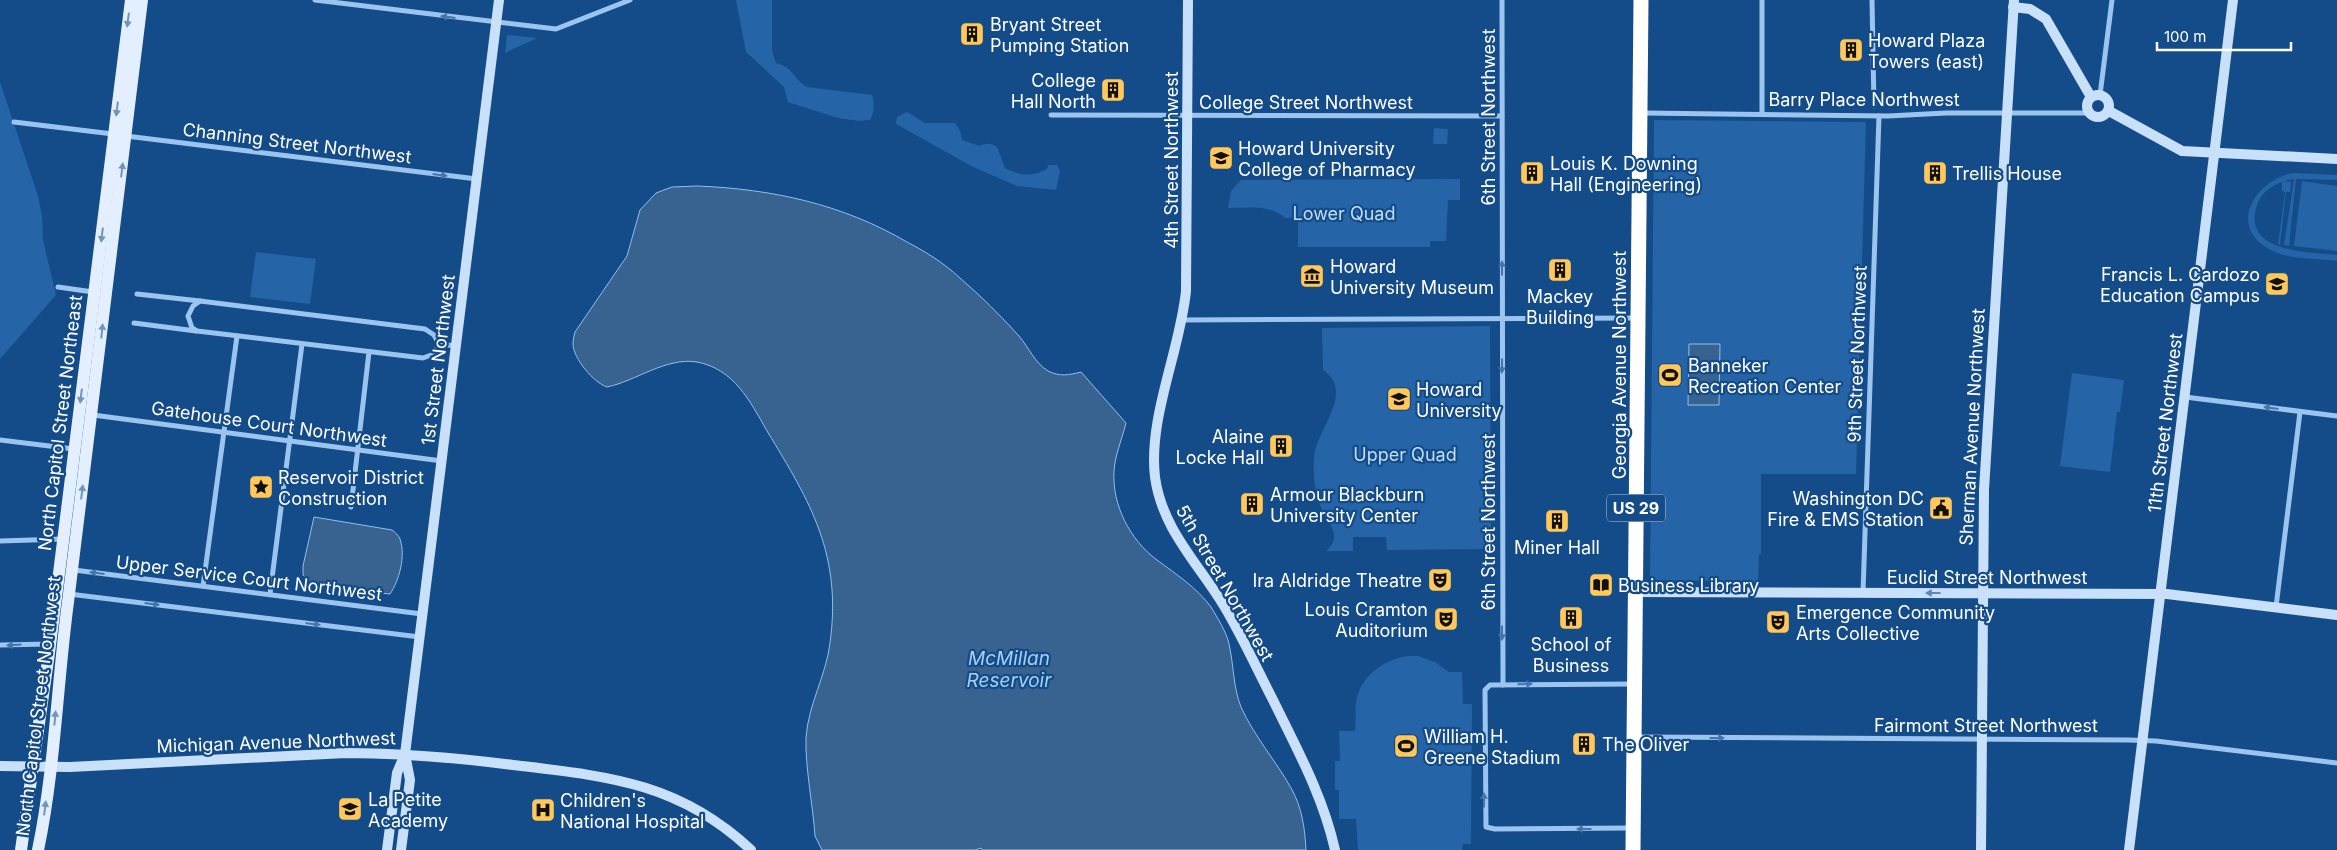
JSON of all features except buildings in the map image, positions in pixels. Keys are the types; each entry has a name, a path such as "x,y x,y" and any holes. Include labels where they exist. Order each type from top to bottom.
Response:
{"highway":[{"name":"Georgia Avenue Northwest","path":"1633,850 1641,0"}],"main road":[{"name":"North Capitol Street Northeast","path":"21,850 56,644 70,540 120,135 131,0"},
{"path":"120,135 142,0"},
{"path":"81,450 93,415 100,293"},
{"name":"North Capitol Street Northwest","path":"38,850 50,766 56,644 69,594 72,570 70,540"}],"street":[{"path":"314,0 496,23 560,29 630,0"},
{"name":"1st Street Northwest","path":"387,850 397,773 405,754 499,0"},
{"name":"4th Street Northwest","path":"1182,320 1187,268 1188,0"},
{"name":"6th Street Northwest","path":"1502,0 1503,685"},
{"path":"1762,0 1762,114"},
{"path":"1872,0 1874,106"},
{"path":"2014,4 2030,9 2046,19 2095,96 2108,101 2108,111 2104,116 2098,118 2089,113 2086,106 2095,96 2112,0"},
{"name":"11th Street Northwest","path":"2130,850 2234,0"},
{"name":"Sherman Avenue Northwest","path":"1981,850 1984,474 2014,4"},
{"path":"2108,111 2180,150 2215,154 2337,157"},
{"name":"Barry Place Northwest","path":"1640,112 1878,116 1946,112 2089,113"},
{"name":"College Street Northwest","path":"1051,115 1502,116"},
{"name":"9th Street Northwest","path":"1863,592 1878,116"},
{"name":"Channing Street Northwest","path":"14,122 477,180"},
{"path":"58,287 100,293"},
{"path":"137,294 425,329 434,335 439,344"},
{"path":"197,331 192,328 188,316 193,306 200,301"},
{"path":"1182,320 1502,317 1638,318"},
{"name":"5th Street Northwest","path":"1182,320 1155,440 1154,469 1161,504 1177,539 1209,582 1228,613 1294,742 1320,799 1335,850"},
{"path":"134,323 423,358 434,354 439,344"},
{"path":"203,586 237,336"},
{"path":"270,594 302,344"},
{"path":"439,344 456,346"},
{"path":"351,508 369,352"},
{"path":"2185,397 2337,416"},
{"path":"2276,607 2300,412"},
{"name":"Gatehouse Court Northwest","path":"93,415 442,461"},
{"path":"0,440 81,450"},
{"path":"0,541 70,540"},
{"name":"Upper Service Court Northwest","path":"72,570 423,614"},
{"name":"Euclid Street Northwest","path":"1635,592 2161,594 2337,615"},
{"path":"69,594 420,637"},
{"path":"0,645 56,644"},
{"path":"1633,828 1489,829 1484,825 1484,714 1485,690 1490,685 1634,684"},
{"name":"Fairmont Street Northwest","path":"1634,737 2143,740 2337,763"},
{"name":"Michigan Avenue Northwest","path":"0,766 50,766 317,754 405,754 505,764 626,781 662,792 697,810 724,827 751,850"},
{"name":"1st Street Northwest","path":"401,850 410,780 405,754"}],"green space":[{"path":"736,0 772,0 772,50 776,63 790,70 807,87 872,95 874,108 870,120 859,121 838,118 788,102 784,87 746,52"},
{"path":"507,35 537,38 505,53"},
{"path":"0,82 38,196 42,216 43,240 56,295 0,359"},
{"path":"907,112 925,123 955,123 960,131 962,140 979,146 988,144 997,147 1005,168 1016,173 1031,174 1047,169 1048,165 1057,165 1060,171 1056,190 1017,186 973,167 896,124 897,117"},
{"name":"Banneker Recreation Center","path":"1654,120 1866,122 1856,474 1761,474 1761,554 1759,554 1758,582 1650,580"},
{"path":"1434,128 1448,129 1447,144 1433,144"},
{"path":"2293,173 2337,175 2337,180 2296,179 2289,246 2284,245 2294,179 2284,181 2291,182 2290,192 2286,192 2280,244 2278,244 2285,192 2282,191 2282,182 2273,186 2262,195 2257,203 2255,223 2260,234 2269,242 2296,251 2337,255 2337,261 2293,257 2276,253 2256,239 2250,228 2248,217 2251,205 2258,194 2279,177"},
{"name":"Lower Quad","path":"1460,179 1460,200 1448,200 1446,241 1430,241 1430,247 1298,247 1298,218 1285,218 1266,209 1251,207 1228,208 1231,191 1241,180"},
{"path":"2302,181 2337,186 2337,251 2294,246"},
{"path":"256,252 316,259 310,304 250,297"},
{"name":"Upper Quad","path":"1490,326 1491,545 1486,549 1387,550 1386,537 1353,537 1353,551 1326,551 1333,542 1334,534 1315,489 1314,457 1316,446 1332,412 1336,389 1332,379 1323,370 1322,328"},
{"path":"2072,373 2124,380 2120,412 2117,412 2110,472 2060,466"},
{"name":"William H. Greene Stadium","path":"1408,656 1418,656 1435,662 1449,672 1462,672 1463,704 1472,704 1471,844 1463,844 1462,850 1358,850 1356,819 1339,819 1339,790 1335,790 1335,761 1340,761 1339,731 1355,731 1358,694 1367,677 1382,665"}],"water":[{"name":"McMillan Reservoir","path":"697,186 752,191 806,201 832,208 882,229 928,254 954,273 1005,321 1043,368 1064,375 1081,372 1126,423 1114,471 1116,496 1125,521 1147,552 1199,594 1211,607 1219,620 1228,640 1236,692 1241,707 1252,728 1295,795 1302,818 1306,850 982,850 981,848 975,850 822,850 815,836 806,738 810,714 828,655 833,612 827,556 820,531 797,482 747,398 731,379 721,372 697,362 685,361 663,366 607,387 596,381 585,369 574,350 575,332 627,256 640,210 656,193 672,187"},
{"path":"1689,344 1720,344 1719,405 1688,405"},
{"path":"314,517 392,530 396,533 402,546 402,560 399,575 390,594 339,589 311,583 303,575 303,566"}],"place":[{"name":"Bryant Street Pumping Station","path":"972,34"},
{"name":"Howard Plaza Towers (east)","path":"1851,50"},
{"name":"College Hall North","path":"1113,90"},
{"name":"Howard University College of Pharmacy","path":"1221,158"},
{"name":"Louis K. Downing Hall (Engineering)","path":"1532,173"},
{"name":"Trellis House","path":"1935,173"},
{"name":"Mackey Building","path":"1560,270"},
{"name":"Howard University Museum","path":"1312,276"},
{"name":"Francis L. Cardozo Education Campus","path":"2277,284"},
{"name":"Banneker Recreation Center","path":"1670,375"},
{"name":"Howard University","path":"1399,399"},
{"name":"Alaine Locke Hall","path":"1281,446"},
{"name":"Reservoir District Construction","path":"261,487"},
{"name":"Armour Blackburn University Center","path":"1252,504"},
{"name":"Washington DC Fire & EMS Station","path":"1941,508"},
{"name":"Miner Hall","path":"1557,521"},
{"name":"Ira Aldridge Theatre","path":"1440,580"},
{"name":"Business Library","path":"1601,585"},
{"name":"School of Business","path":"1571,618"},
{"name":"Louis Cramton Auditorium","path":"1446,619"},
{"name":"Emergence Community Arts Collective","path":"1778,622"},
{"name":"The Oliver","path":"1584,744"},
{"name":"William H. Greene Stadium","path":"1406,746"},
{"name":"La Petite Academy","path":"350,809"},
{"name":"Children's National Hospital","path":"543,810"}]}
